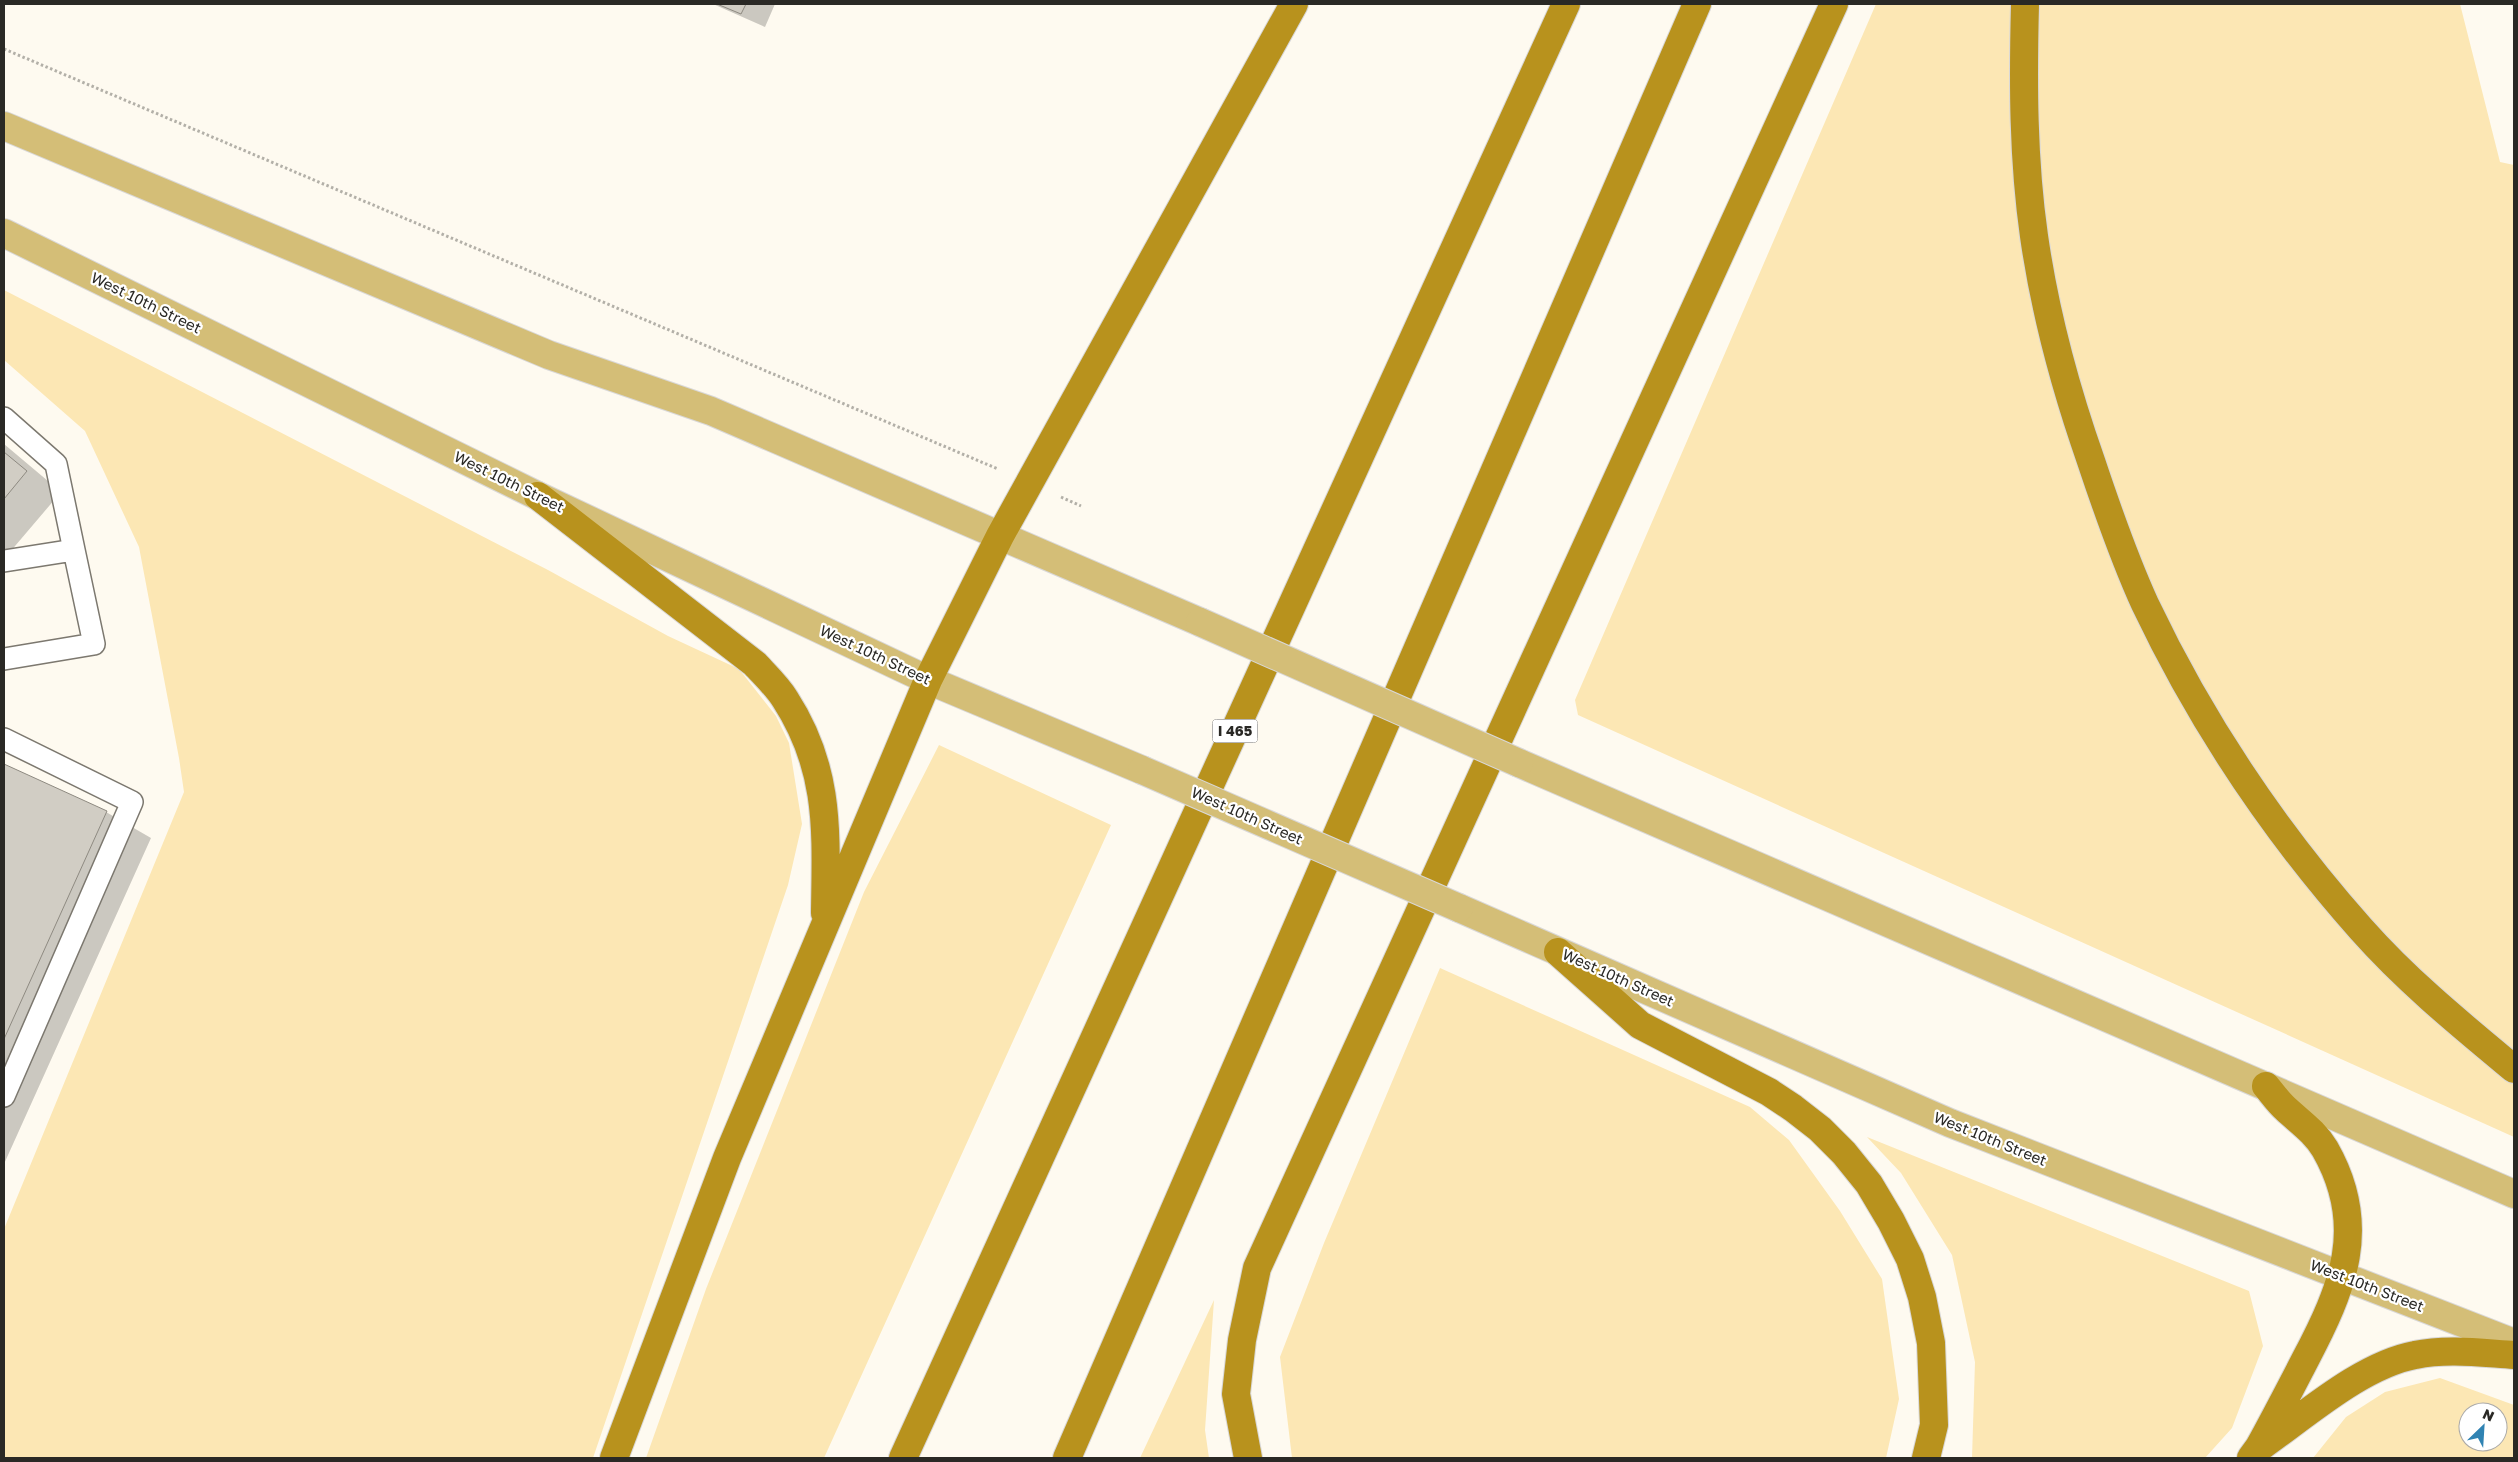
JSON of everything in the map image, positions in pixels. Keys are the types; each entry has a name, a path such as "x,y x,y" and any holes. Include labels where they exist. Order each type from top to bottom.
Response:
{"highway":[{"path":"614,1458 727,1158 928,680 1000,536 1294,4"},
{"name":"I 465","path":"903,1458 1566,4"},
{"path":"1068,1458 1697,4"},
{"path":"1248,1458 1236,1394 1242,1340 1257,1268 1834,4"},
{"path":"2025,4 2024,142 2034,236 2050,328 2074,413 2109,514 2145,602 2192,695 2251,791 2302,859 2363,931 2438,1006 2514,1069"},
{"path":"538,496 756,664 785,698 802,729 816,762 823,797 827,824 825,928"},
{"path":"1558,952 1640,1025 1769,1092 1793,1108 1844,1153 1869,1184 1891,1221 1910,1259 1922,1298 1931,1343 1934,1426 1926,1458"},
{"path":"2255,1453 2323,1326 2342,1277 2348,1252 2349,1227 2345,1195 2338,1175 2324,1148 2308,1128 2284,1108 2266,1086"},
{"path":"2255,1453 2360,1376 2387,1363 2415,1355 2442,1352 2514,1355"}],"main road":[{"path":"4,126 549,355 711,411 2514,1194"},
{"name":"West 10th Street","path":"4,233 538,496 928,680 1142,770 1950,1124 2514,1343"}],"lane":[{"path":"4,418 56,464 94,644 4,658"},
{"path":"4,560 74,550"},
{"path":"4,739 132,802 4,1096"}],"path":[{"path":"4,49 941,445"}],"shaded area":[{"path":"1876,4 2460,4 2500,162 2514,165 2514,1137 1578,715 1575,700"},
{"path":"4,290 548,570 668,636 739,669 776,716 789,743 802,824 788,885 593,1458 4,1458 4,1229 184,792 139,547 85,431 4,360"},
{"path":"939,745 1111,825 824,1458 646,1458 706,1289 864,892"},
{"path":"1440,968 1750,1107 1789,1140 1840,1211 1882,1279 1899,1399 1886,1458 1292,1458 1280,1357 1324,1243"},
{"path":"1867,1137 2249,1291 2263,1346 2232,1428 2205,1458 1972,1458 1975,1362 1952,1255 1901,1173"},
{"path":"1214,1300 1205,1430 1209,1458 1140,1458"},
{"path":"2440,1378 2506,1402 2458,1402 2458,1452 2508,1452 2508,1403 2514,1405 2514,1458 2313,1458 2346,1417 2385,1392"}],"building":[{"path":"717,4 746,4 741,14"},
{"path":"4,452 27,471 4,499"},
{"path":"4,764 107,811 4,1039"}]}
